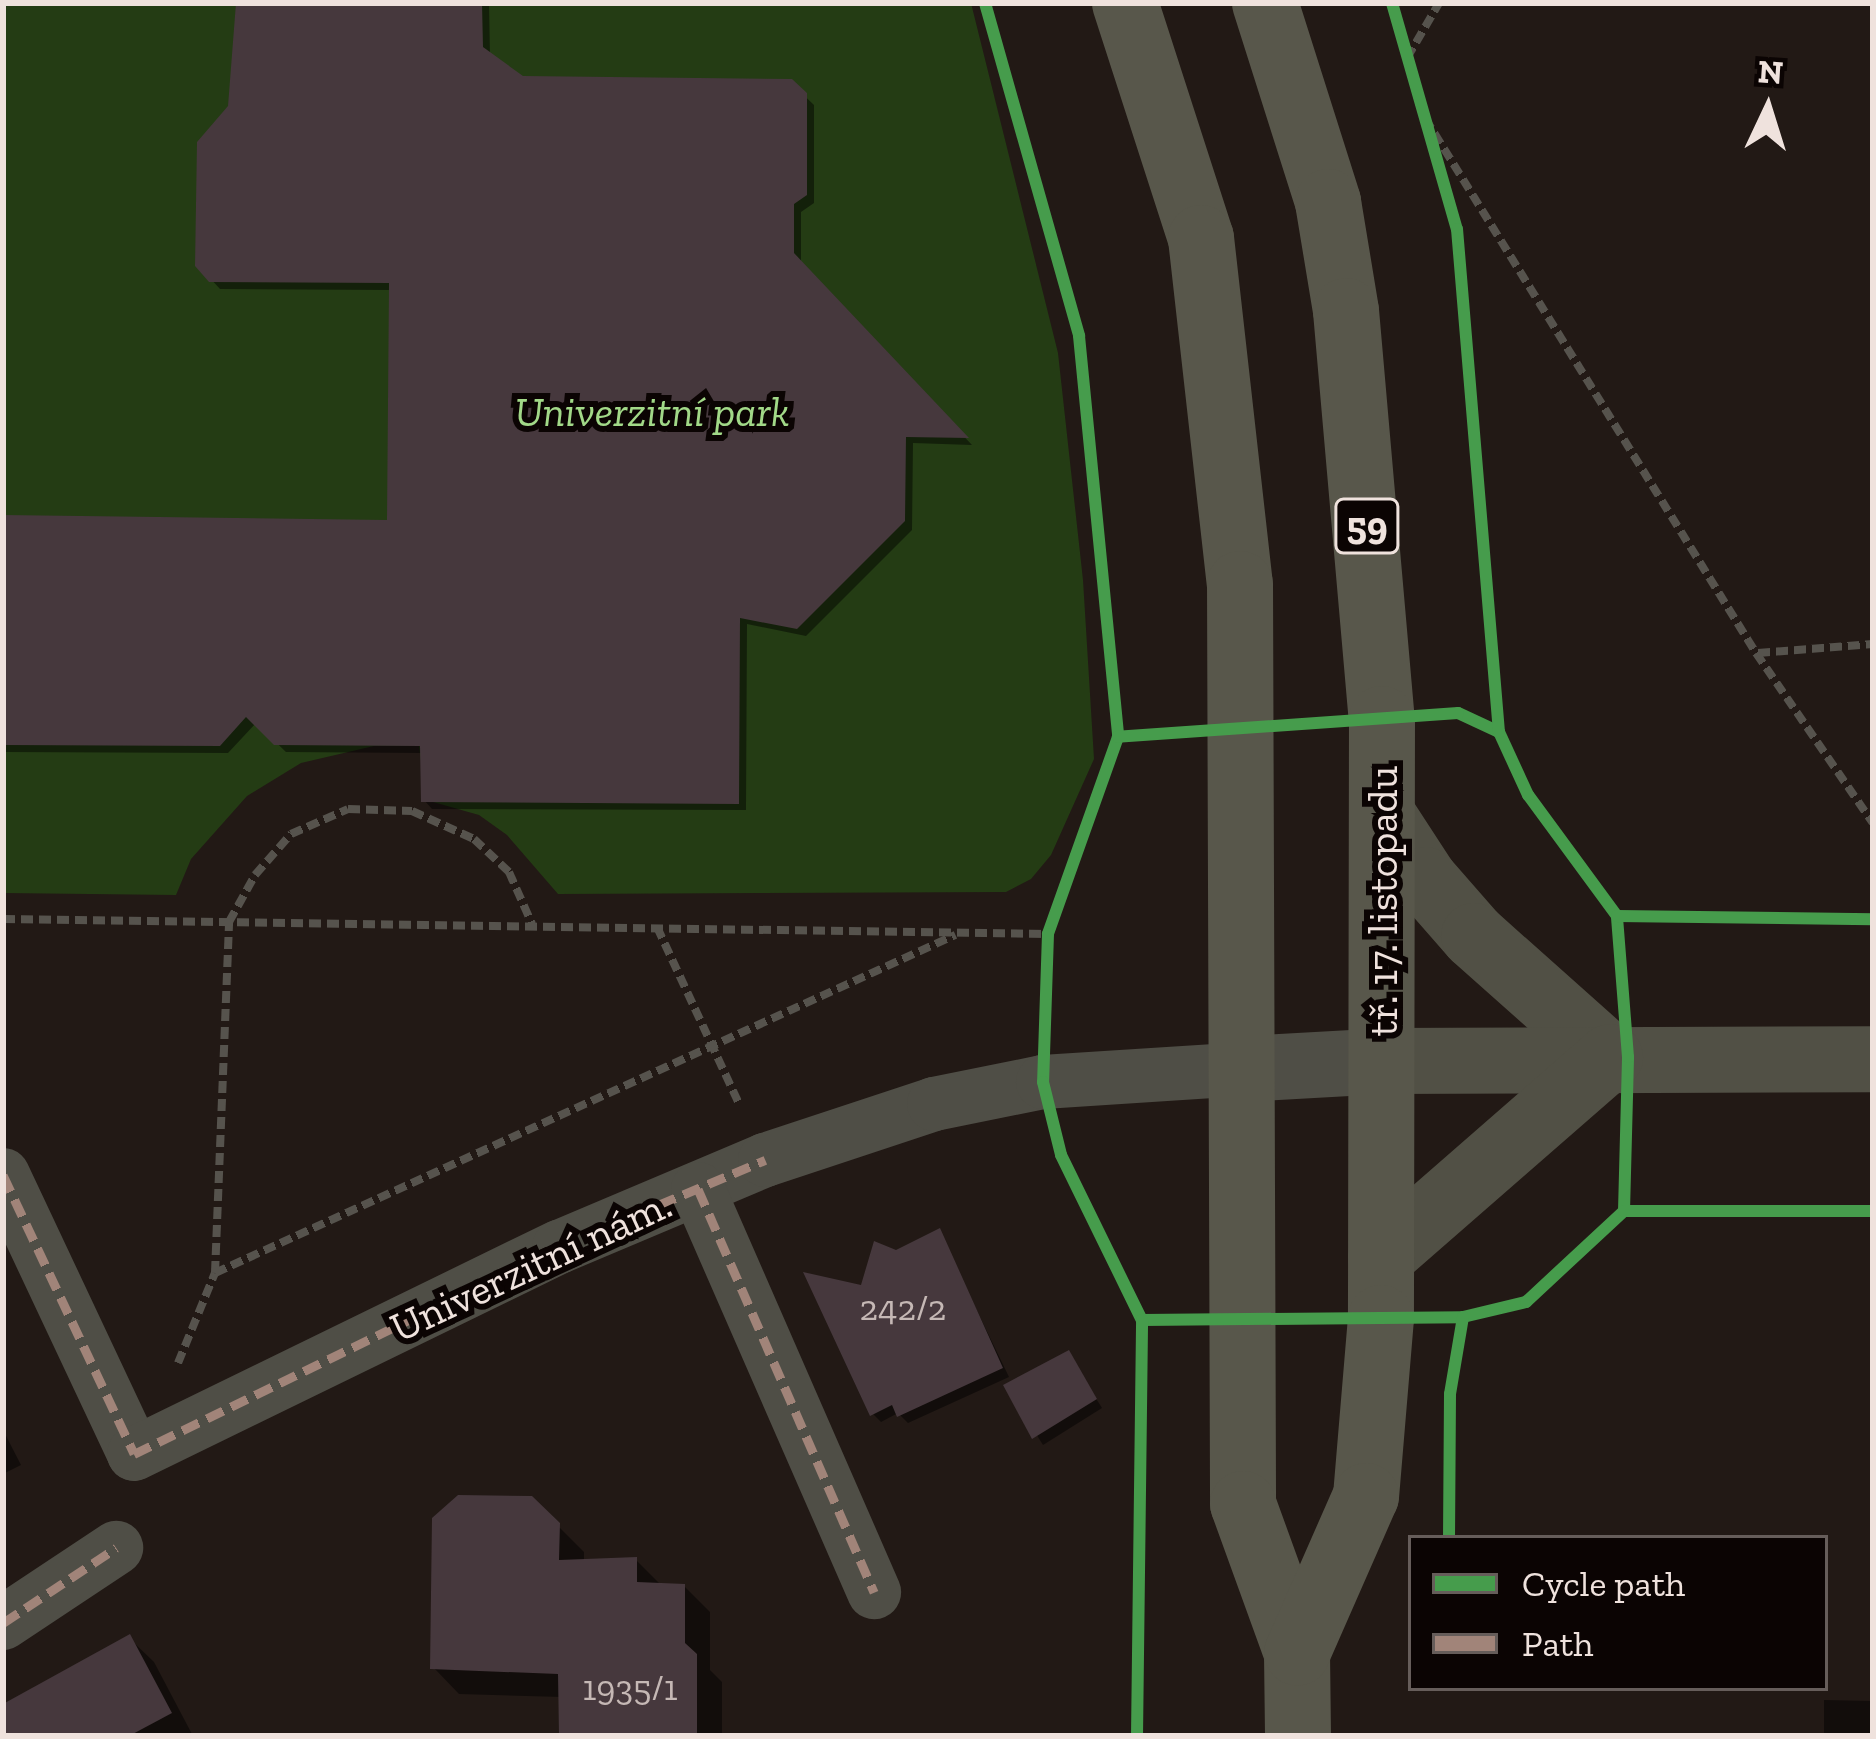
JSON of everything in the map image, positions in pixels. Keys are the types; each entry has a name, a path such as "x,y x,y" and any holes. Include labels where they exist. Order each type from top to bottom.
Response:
{"main road":[{"name":"tř. 17. listopadu","path":"1125,3 1201,238 1240,584 1243,1504 1298,1653 1298,1736"},
{"name":"tř. 17. listopadu","path":"1265,3 1328,202 1346,310 1376,634 1382,814 1381,1257 1366,1496 1298,1653"},
{"path":"1382,814 1425,880 1474,936 1610,1057"},
{"path":"1381,1257 1610,1057"},
{"path":"1384,1061 1873,1059"}],"street":[{"path":"1243,1069 1384,1061"},
{"name":"Univerzitní nám.","path":"134,1454 559,1246 765,1160 934,1104 1043,1082 1243,1069"},
{"path":"3,1175 134,1454"},
{"path":"698,1189 874,1592"},
{"path":"3,1623 116,1548"}],"path":[{"path":"1408,58 1439,3"},
{"path":"1402,40 1413,78"},
{"path":"1419,98 1444,184"},
{"path":"1425,118 1756,653 1873,823"},
{"path":"1756,653 1873,644"},
{"path":"134,1454 215,1273 229,922 255,875 291,834 348,809 412,811 474,839 509,872 532,924"},
{"path":"1047,956 1056,912"},
{"path":"3,919 1048,934"},
{"path":"656,926 765,1160"},
{"path":"215,1273 961,932"}],"green space":[{"name":"Univerzitní park","path":"3,3 971,3 1058,353 1083,580 1094,759 1051,855 1031,879 1006,892 558,894 507,835 479,815 433,802 425,793 419,746 374,746 301,763 247,796 191,859 176,895 3,893"}],"building":[{"path":"236,3 482,3 483,47 523,76 792,79 807,93 807,195 794,204 794,253 969,438 906,437 905,521 797,629 740,618 739,804 421,802 420,746 274,745 246,717 220,746 3,745 3,515 387,520 389,283 209,282 195,266 197,142 228,106"},
{"path":"940,1228 1003,1368 897,1417 892,1405 870,1416 803,1272 861,1285 874,1241 896,1250"},
{"path":"1069,1350 1097,1399 1032,1439 1003,1385"},
{"path":"458,1495 532,1496 560,1523 559,1560 637,1557 637,1582 685,1584 685,1643 697,1654 697,1736 559,1736 558,1674 430,1669 432,1518"},
{"path":"130,1634 172,1713 129,1736 3,1736 3,1704"}],"marked path":[{"path":"3,1175 134,1454 559,1247 765,1160"},
{"path":"698,1189 874,1592"},
{"path":"3,1623 116,1548"}],"cycle path":[{"path":"985,3 1079,336 1118,737 1048,934 1043,1082 1061,1155 1142,1320 1463,1317 1526,1302 1624,1211 1628,1057 1617,916 1528,795 1499,732 1458,713 1118,737"},
{"path":"1392,3 1457,229 1499,732"},
{"path":"1617,916 1873,919"},
{"path":"1624,1211 1873,1211"},
{"path":"1449,1535 1450,1394 1463,1317"},
{"path":"1137,1736 1142,1320"}]}
